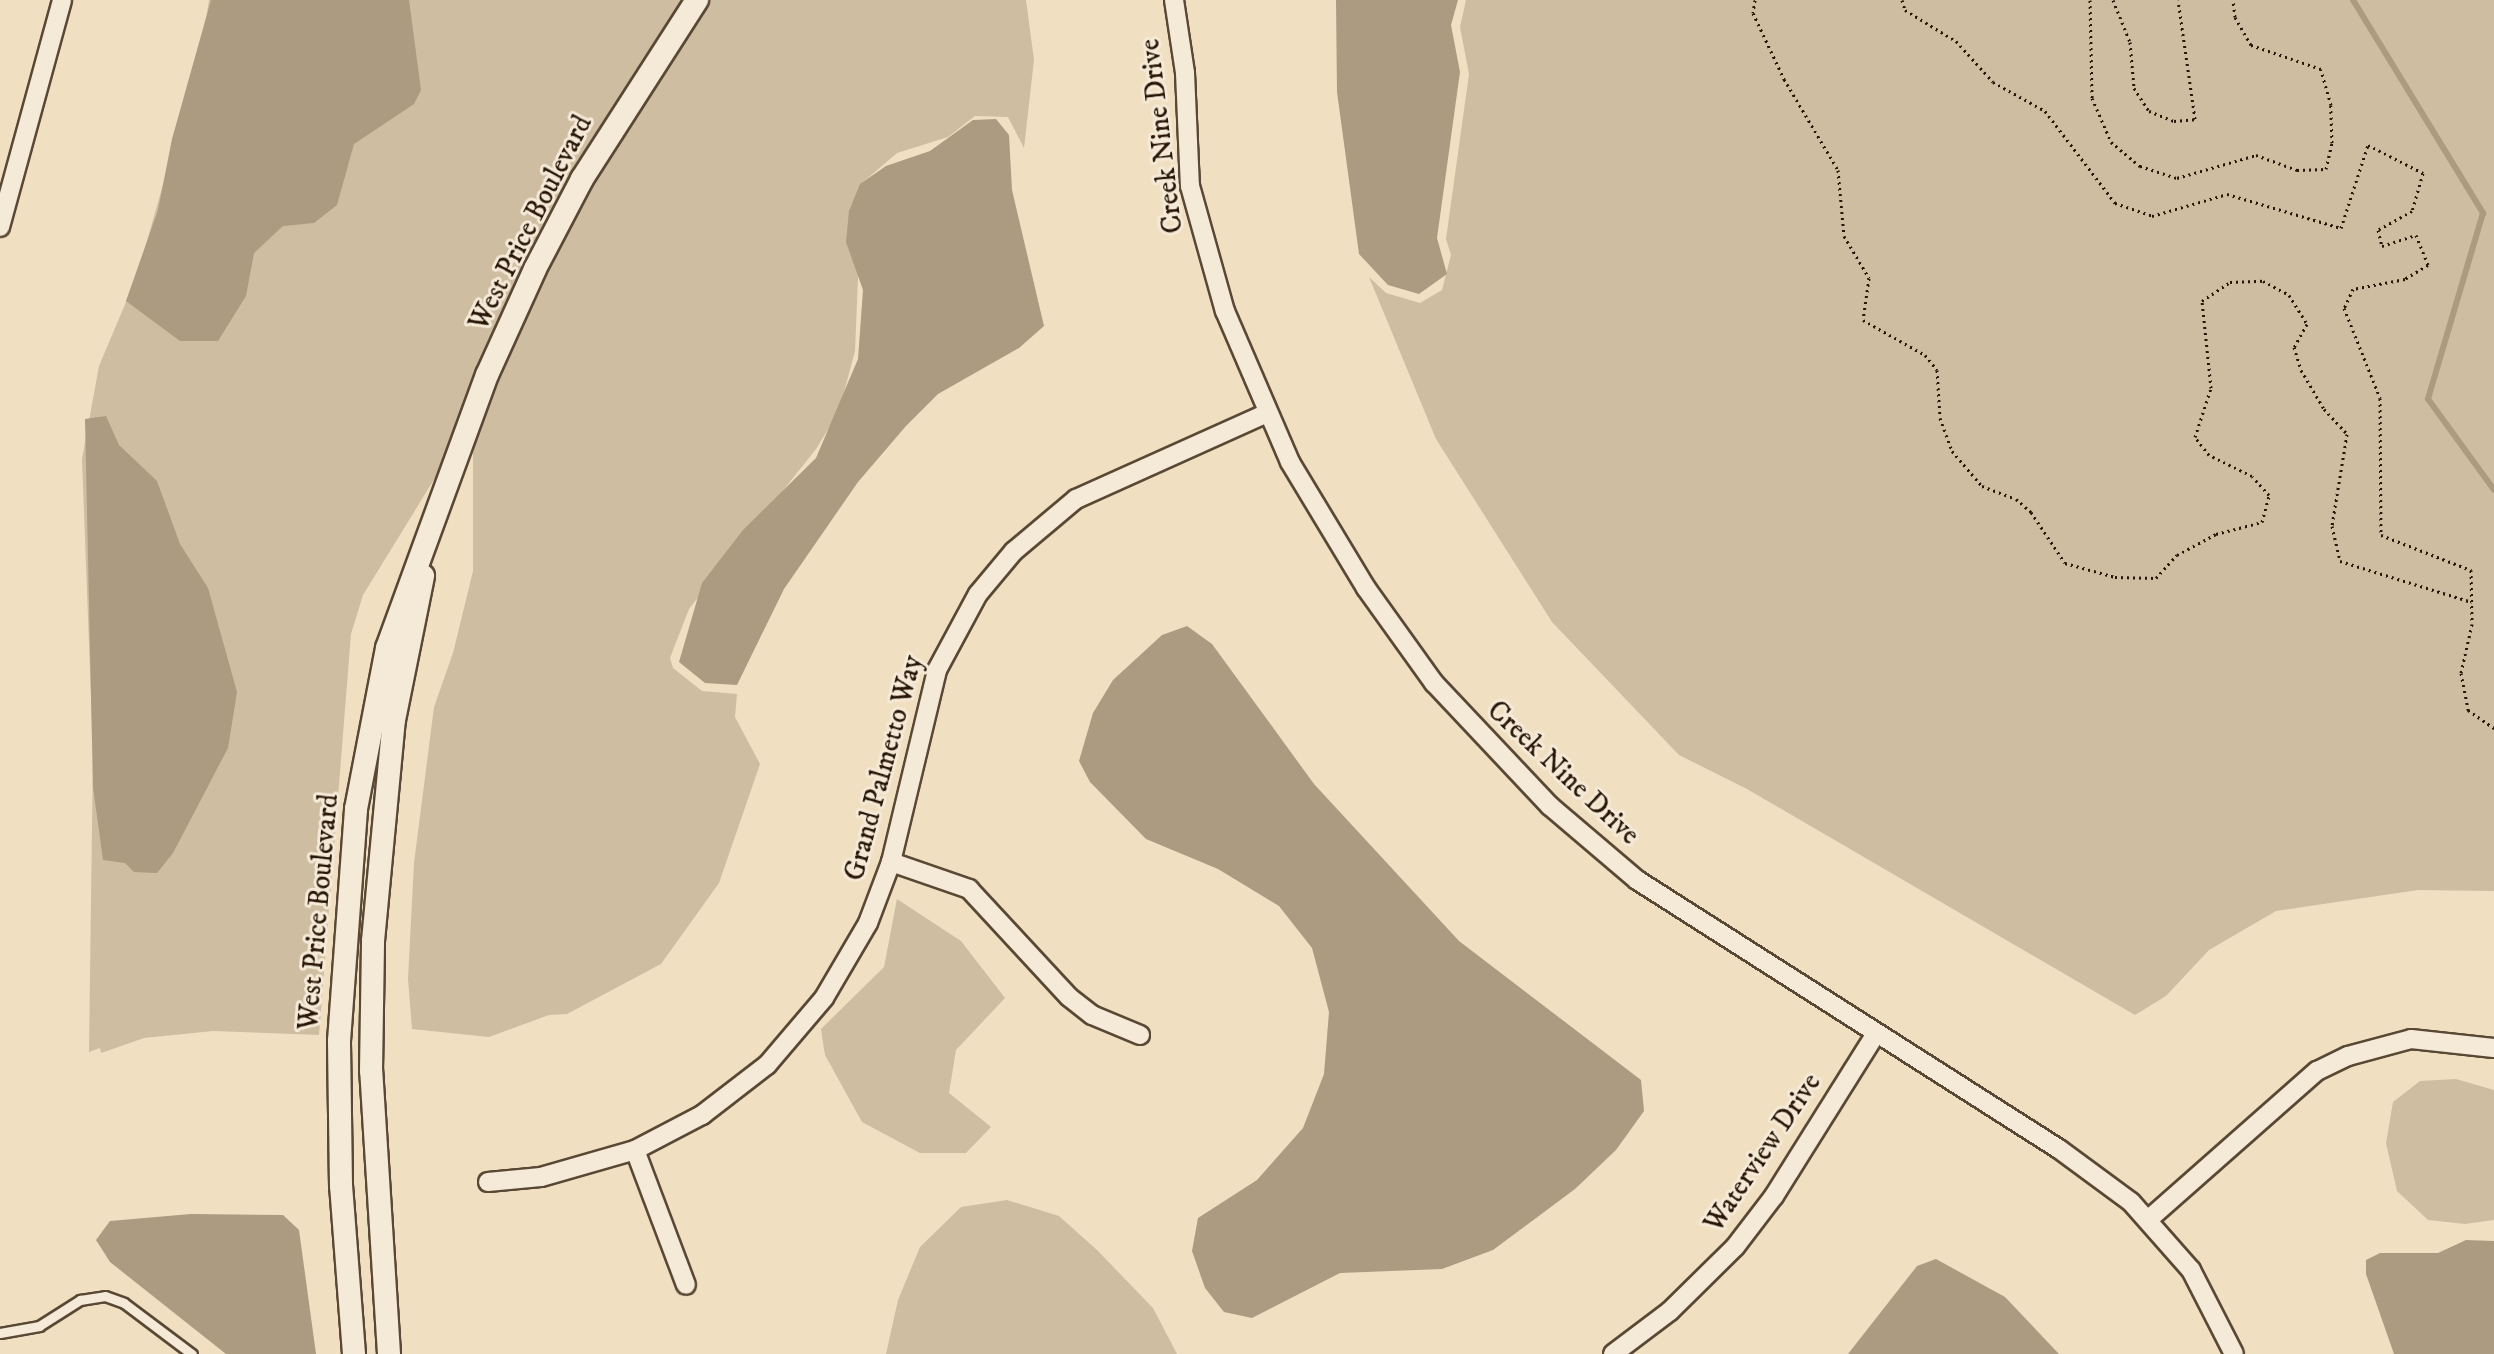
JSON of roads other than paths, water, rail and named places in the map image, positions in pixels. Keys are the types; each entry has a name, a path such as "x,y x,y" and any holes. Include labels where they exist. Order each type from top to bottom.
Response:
{"street":[{"path":"0,227 7,183 62,0"},
{"name":"West Price Boulevard","path":"354,1354 338,1107 349,877 374,700 402,597 487,375 542,256 634,93 697,0"},
{"name":"Creek Nine Drive","path":"1174,0 1198,227 1267,413 1366,588 1434,683 1509,766 1637,880 1875,1035 2059,1149 2149,1219 2191,1270 2234,1354"},
{"name":"Grand Palmetto Way","path":"488,1182 541,1177 635,1150 737,1091 796,1033 848,962 891,862 937,670 966,611 1001,565 1076,499 1267,413"},
{"name":"West Price Boulevard","path":"389,1354 371,1071 374,925 394,720 445,487"},
{"path":"891,862 969,889 1069,997 1092,1015 1140,1035"},
{"name":"Waterview Drive","path":"1613,1354 1670,1311 1735,1247 1774,1196 1875,1035"},
{"path":"2149,1219 2317,1071 2348,1056 2411,1039 2494,1048"},
{"path":"635,1150 686,1285"}],"lane":[{"path":"0,1333 39,1326 80,1300 105,1296 124,1303 192,1354"}],"waterway":[{"path":"2353,0 2483,213 2428,399 2494,490"}]}
